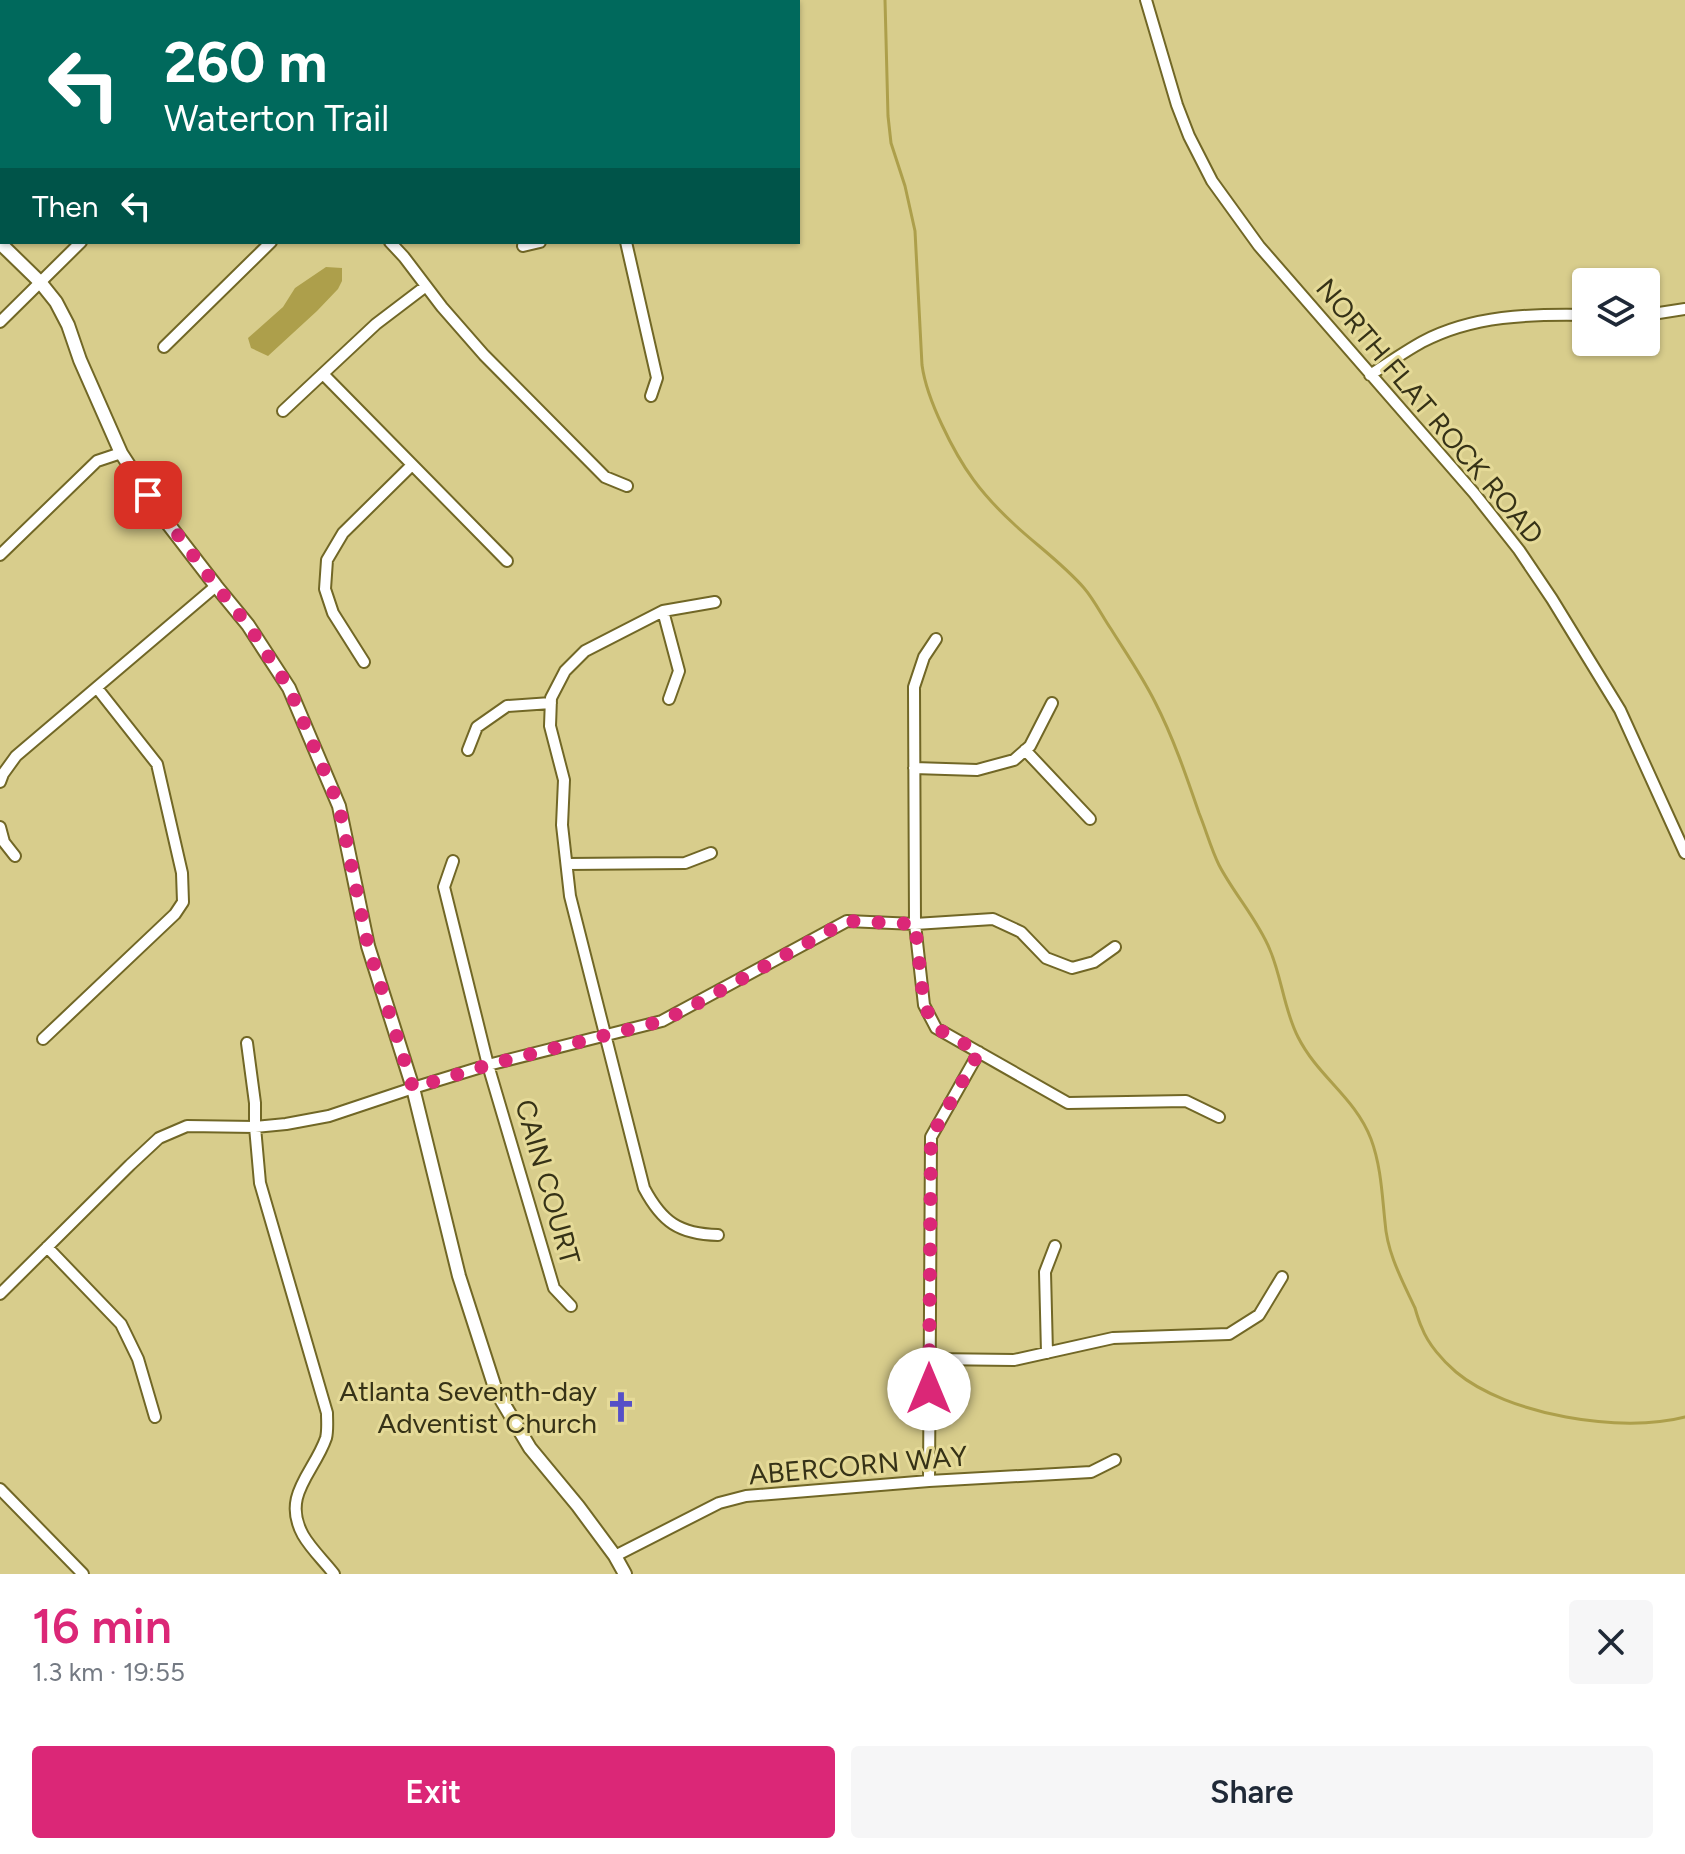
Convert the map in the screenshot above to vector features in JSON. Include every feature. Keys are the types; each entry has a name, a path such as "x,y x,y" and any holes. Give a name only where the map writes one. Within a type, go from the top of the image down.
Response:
{"street":[{"name":"NORTH FLAT ROCK ROAD","path":"1146,0 1177,105 1212,181 1259,246 1474,493 1519,550 1620,710 1685,853"},
{"path":"1,244 56,302 121,453 162,516 248,625 289,688 339,806 368,946 413,1088 459,1276 496,1391 530,1448 578,1506 625,1574"},
{"path":"0,322 79,244"},
{"path":"164,347 269,244"},
{"path":"392,244 484,355 605,477 627,486"},
{"path":"523,246 532,244"},
{"path":"626,244 657,378 651,396"},
{"path":"283,411 376,324 426,286"},
{"path":"1660,313 1685,309"},
{"path":"1370,375 1423,341 1490,319 1572,315"},
{"path":"323,374 507,561"},
{"path":"0,555 97,461 121,453"},
{"path":"364,662 333,613 325,589 327,560 343,533 412,465"},
{"path":"0,782 16,756 216,586"},
{"path":"715,602 663,611 585,651 565,671 551,698 550,726 564,780 562,825 570,896 644,1188 655,1209 668,1221 697,1234 718,1235"},
{"path":"663,611 679,671 669,699"},
{"path":"936,639 924,657 914,687 915,924 924,1005 936,1028 1068,1103 1186,1101 1219,1117"},
{"path":"43,1039 175,914 183,902 182,873 157,764 97,688"},
{"path":"468,750 477,727 507,706 551,703"},
{"path":"914,768 977,770 1014,760 1030,746 1052,703"},
{"path":"1025,750 1090,819"},
{"path":"0,827 4,842 15,856"},
{"path":"567,864 685,863 711,853"},
{"name":"CAIN COURT","path":"453,861 444,887 488,1065 554,1288 571,1306"},
{"path":"0,1294 159,1138 187,1126 255,1127 329,1116 488,1065 662,1021 847,921 915,924 993,919 1021,932 1046,958 1072,968 1094,962 1115,947"},
{"path":"247,1043 255,1103 260,1183 327,1413 327,1435 300,1485 294,1510 303,1535 334,1574"},
{"path":"929,1481 931,1137 979,1052"},
{"path":"1047,1353 1045,1272 1055,1246"},
{"path":"47,1247 121,1324 138,1359 155,1417"},
{"path":"930,1359 1014,1360 1113,1338 1229,1334 1259,1315 1282,1277"},
{"name":"ABERCORN WAY","path":"615,1556 719,1503 746,1496 1091,1472 1115,1460"},
{"path":"0,1489 83,1574"}],"shaded area":[{"path":"326,267 342,268 342,281 338,289 268,356 251,348 248,338 283,307 295,288"}],"waterway":[{"path":"885,0 891,143 915,231 922,365 933,403 949,440 973,480 1004,514 1084,588 1150,692 1173,742 1216,859 1270,950 1298,1037 1316,1064 1356,1111 1371,1139 1379,1170 1389,1245 1428,1340 1451,1368 1478,1387 1534,1410 1598,1422 1659,1422 1685,1417"}],"place":[{"name":"Atlanta Seventh-day Adventist Church","path":"621,1407"}],"route":[{"path":"148,495 248,625 289,688 339,806 368,946 413,1088 488,1065 662,1021 847,921 915,924 924,1005 936,1028 979,1052 931,1137 929,1389"}]}
